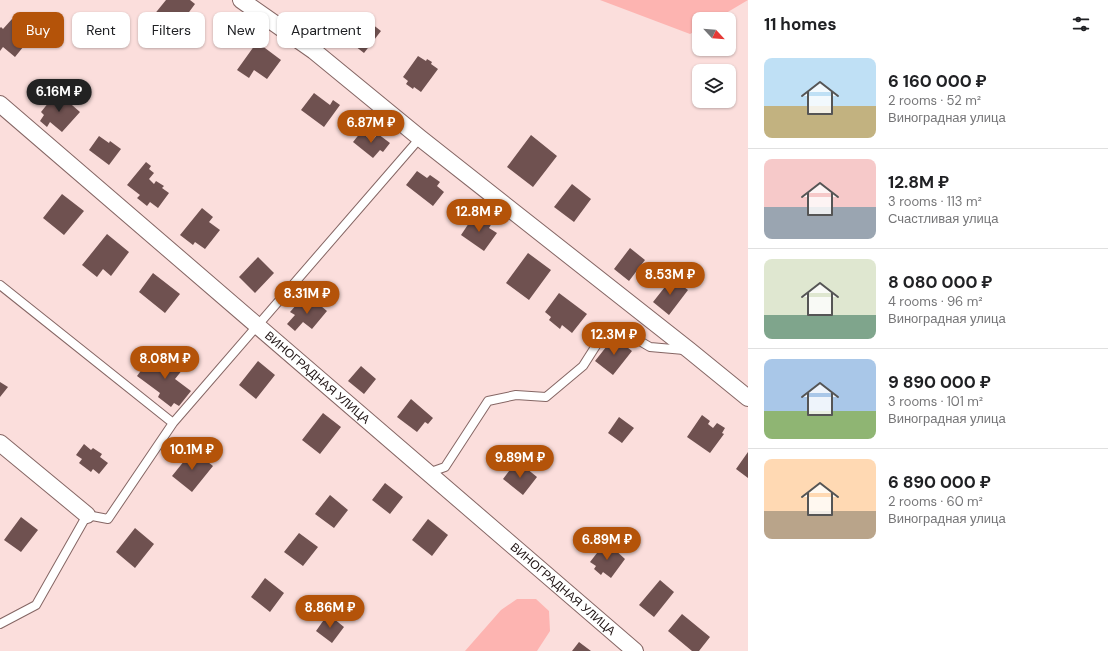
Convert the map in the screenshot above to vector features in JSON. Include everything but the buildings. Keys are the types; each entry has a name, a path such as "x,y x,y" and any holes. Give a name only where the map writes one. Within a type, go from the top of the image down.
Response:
{"street":[{"path":"241,0 314,51 420,138 748,398"},
{"name":"ВИНОГРАДНАЯ УЛИЦА","path":"0,104 634,651"},
{"path":"0,443 87,515"}],"lane":[{"path":"0,624 36,605 87,515 108,519 173,423 420,138"},
{"path":"0,285 173,423"},
{"path":"427,473 445,467 488,401 516,395 546,397 582,366 604,333 626,333 650,347 689,350"}],"shaded area":[{"path":"600,0 748,0 728,12 692,12 692,33 690,34"},
{"path":"517,599 536,599 549,611 550,631 537,651 465,651 501,610"}]}
